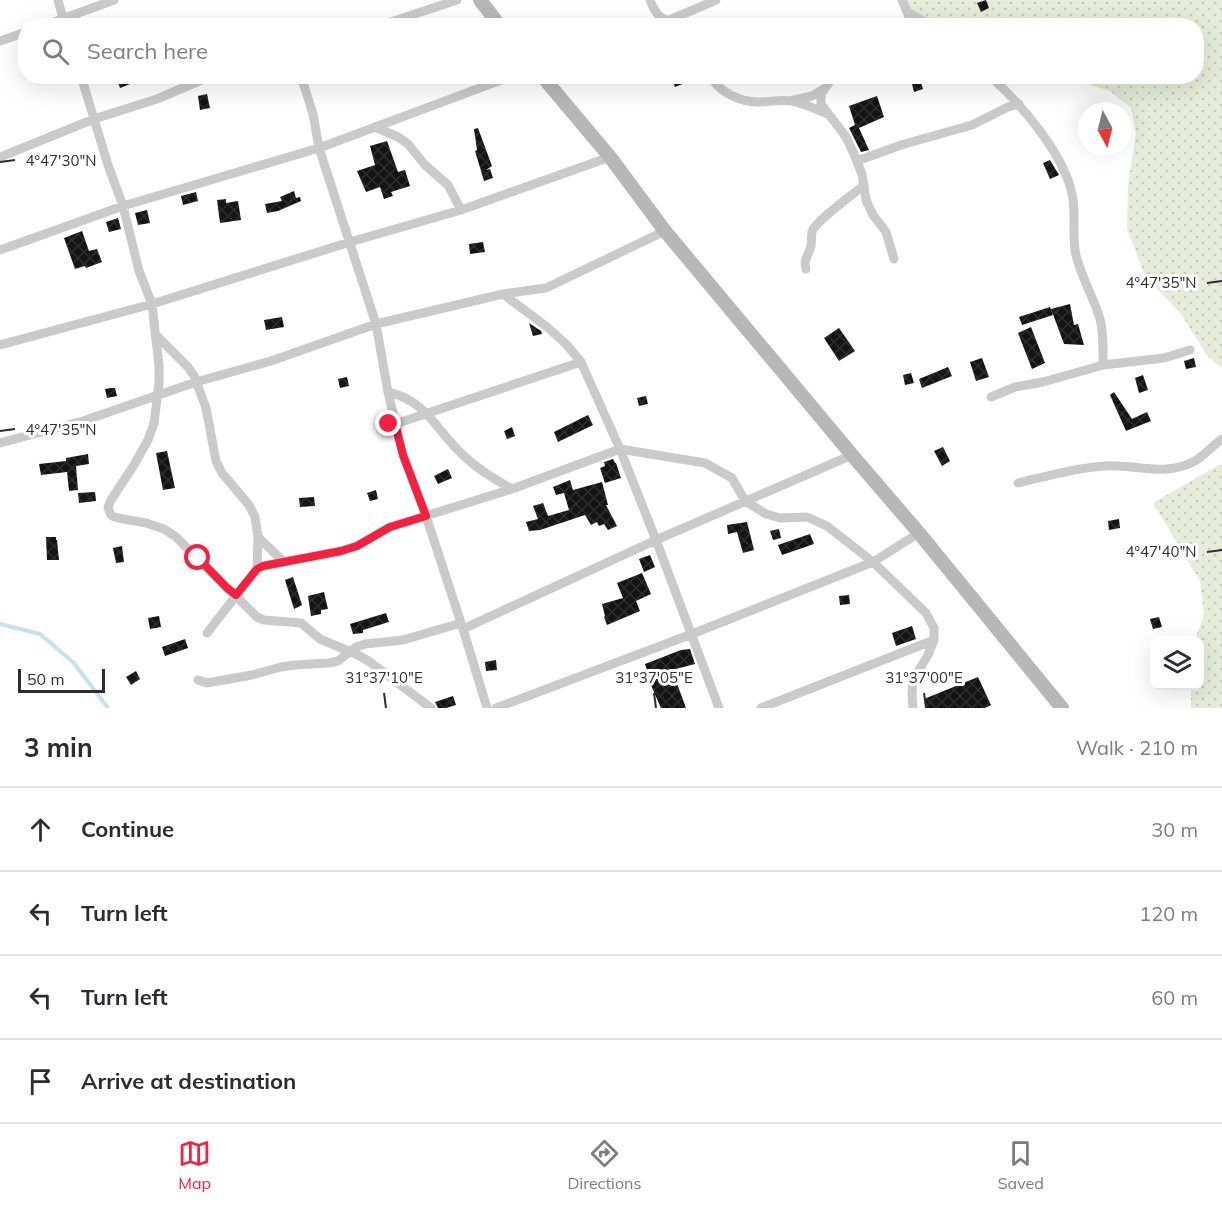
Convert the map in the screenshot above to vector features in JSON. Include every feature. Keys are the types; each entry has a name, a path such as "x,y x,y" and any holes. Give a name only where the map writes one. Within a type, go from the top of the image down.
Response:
{"main road":[{"path":"480,0 494,18"},
{"path":"549,84 610,157 665,231 919,533 1062,708"}],"street":[{"path":"58,0 63,18"},
{"path":"73,18 114,0"},
{"path":"403,18 458,0"},
{"path":"650,0 654,11 660,18"},
{"path":"674,18 716,0"},
{"path":"902,0 910,18"},
{"path":"907,12 918,18"},
{"path":"0,41 18,35"},
{"path":"83,84 123,206 139,271 152,304 159,383 154,423 148,440 111,500 108,507 110,513 118,518 146,523 176,537 258,617 277,622 301,623 320,639 358,655 431,708"},
{"path":"0,157 94,119 157,99 192,84"},
{"path":"304,84 313,114 319,148 376,324 392,424 426,516 487,708"},
{"path":"0,250 123,206 319,148 491,84"},
{"path":"715,84 724,91 751,102 791,101 812,96 825,88"},
{"path":"829,84 821,94 821,104 846,137 857,161 866,201 886,232 894,259"},
{"path":"998,84 1019,104 1066,172 1073,198 1077,259 1100,320 1103,365"},
{"path":"791,101 828,114"},
{"path":"857,161 901,145 972,126 1008,107 1019,104"},
{"path":"375,127 408,144 424,165 448,184 461,210"},
{"path":"0,345 152,304 461,210 610,157"},
{"path":"806,269 804,263 811,246 811,233 814,227 864,185"},
{"path":"0,443 83,421 196,382 271,361 376,324 503,294 546,288 665,231"},
{"path":"503,294 547,327 582,362 620,449 719,708"},
{"path":"156,335 194,376 206,408 216,461 222,473 249,505 255,517 258,537 257,569"},
{"path":"991,397 1016,387 1103,365 1156,360 1190,350"},
{"path":"392,424 582,362"},
{"path":"388,392 409,399 428,413 447,439 477,468 512,489"},
{"path":"1018,483 1054,474 1107,466 1150,470 1176,468 1194,462 1222,439"},
{"path":"207,633 257,569 263,566 357,546 390,527 512,489 620,449 705,463 732,478 745,501 766,514 780,518 807,517 826,526 873,562 926,613 934,628 934,640 928,655 913,680 913,708"},
{"path":"198,680 207,683 252,675 280,667 329,663 364,644 403,640 462,626 852,455"},
{"path":"496,708 873,562 919,533"},
{"path":"258,537 283,561"},
{"path":"761,708 934,640"}],"green space":[{"path":"906,0 1222,0 1222,368 1207,355 1181,314 1145,276 1127,229 1128,185 1136,133 1132,102 1124,102 1110,91 1088,84 1204,84 1204,18 914,18"},
{"path":"1222,465 1222,708 1191,708 1191,690 1204,690 1204,636 1196,636 1204,615 1200,581 1153,503"}],"building":[{"path":"986,0 989,8 981,12 977,3"},
{"path":"119,84 130,84 120,88"},
{"path":"912,84 921,84 923,89 914,92"},
{"path":"207,94 210,108 200,110 198,96"},
{"path":"877,96 884,117 859,128 869,150 861,152 849,128 855,125 849,106"},
{"path":"478,128 492,166 486,170 490,169 493,178 484,181 475,151 477,150 474,129"},
{"path":"387,141 398,172 405,170 410,186 391,192 393,196 384,199 380,187 366,192 357,171 375,165 370,146"},
{"path":"1050,160 1059,175 1050,179 1043,163"},
{"path":"294,191 296,198 300,197 301,201 267,213 265,204 282,201 280,197"},
{"path":"196,192 198,201 183,205 181,196"},
{"path":"226,199 226,203 238,201 241,220 220,223 217,200"},
{"path":"147,210 150,223 138,225 135,213"},
{"path":"118,218 121,229 109,232 106,222"},
{"path":"82,231 89,251 97,249 102,262 75,269 64,238"},
{"path":"483,242 485,252 470,254 469,244"},
{"path":"1070,304 1074,325 1078,324 1084,345 1064,344 1051,309"},
{"path":"1050,307 1053,315 1022,325 1019,317"},
{"path":"282,317 284,327 266,330 264,320"},
{"path":"529,323 541,331 542,334 533,336"},
{"path":"1031,327 1045,363 1032,369 1018,333"},
{"path":"839,328 855,351 839,361 824,338"},
{"path":"982,358 989,377 976,381 970,362"},
{"path":"1194,358 1196,367 1186,369 1184,361"},
{"path":"948,367 952,376 922,388 919,379"},
{"path":"911,373 914,383 905,385 903,375"},
{"path":"1143,375 1148,390 1139,393 1135,378"},
{"path":"347,377 349,386 340,388 338,379"},
{"path":"115,388 117,396 107,398 105,389"},
{"path":"1114,392 1132,419 1147,412 1151,421 1126,431 1110,395"},
{"path":"646,396 648,404 639,406 637,398"},
{"path":"588,415 593,425 558,442 554,432"},
{"path":"512,427 515,436 507,439 504,431"},
{"path":"943,447 950,461 942,466 934,451"},
{"path":"167,451 175,488 163,490 156,453"},
{"path":"88,454 89,464 76,466 78,490 69,491 67,472 41,475 39,464 66,461 66,458"},
{"path":"613,459 621,478 605,483 600,468 605,466 604,462"},
{"path":"448,469 452,478 438,484 434,476"},
{"path":"570,480 573,490 602,482 608,505 606,505 617,526 608,530 604,524 599,526 597,522 591,525 585,515 540,530 529,531 526,522 538,519 533,506 543,503 548,516 569,510 564,493 556,495 553,487"},
{"path":"376,490 378,499 370,501 367,493"},
{"path":"95,492 96,501 79,503 78,493"},
{"path":"314,497 315,506 300,507 299,498"},
{"path":"1119,519 1120,528 1109,530 1108,521"},
{"path":"747,522 754,550 743,553 737,532 728,534 727,525"},
{"path":"779,529 781,538 773,540 770,531"},
{"path":"810,534 814,544 782,555 778,545"},
{"path":"46,537 56,537 59,560 47,560"},
{"path":"122,546 124,562 116,563 113,548"},
{"path":"650,555 655,567 644,572 639,559"},
{"path":"642,573 651,594 636,601 640,611 607,625 602,604 623,598 617,583"},
{"path":"293,577 302,605 294,609 285,580"},
{"path":"324,592 328,609 321,610 321,614 311,616 308,596"},
{"path":"849,595 850,604 840,605 839,596"},
{"path":"386,613 389,622 363,630 363,633 353,634 350,624"},
{"path":"159,616 161,627 150,629 148,618"},
{"path":"1159,617 1162,627 1153,629 1150,619"},
{"path":"912,626 916,639 896,646 892,633"},
{"path":"185,639 188,648 165,656 162,647"},
{"path":"690,649 695,664 672,670 686,708 661,708 646,674 648,673 645,664 681,650"},
{"path":"496,660 497,670 486,671 485,662"},
{"path":"136,671 140,679 131,685 126,677"},
{"path":"978,677 991,705 985,708 927,708 924,699"},
{"path":"453,696 456,705 438,708 435,702"}],"waterway":[{"path":"0,624 40,634 73,662 108,708"}],"route":[{"path":"198,558 236,595 257,569 263,566 341,551 357,546 390,527 426,516 403,455 395,424 389,424"}]}
